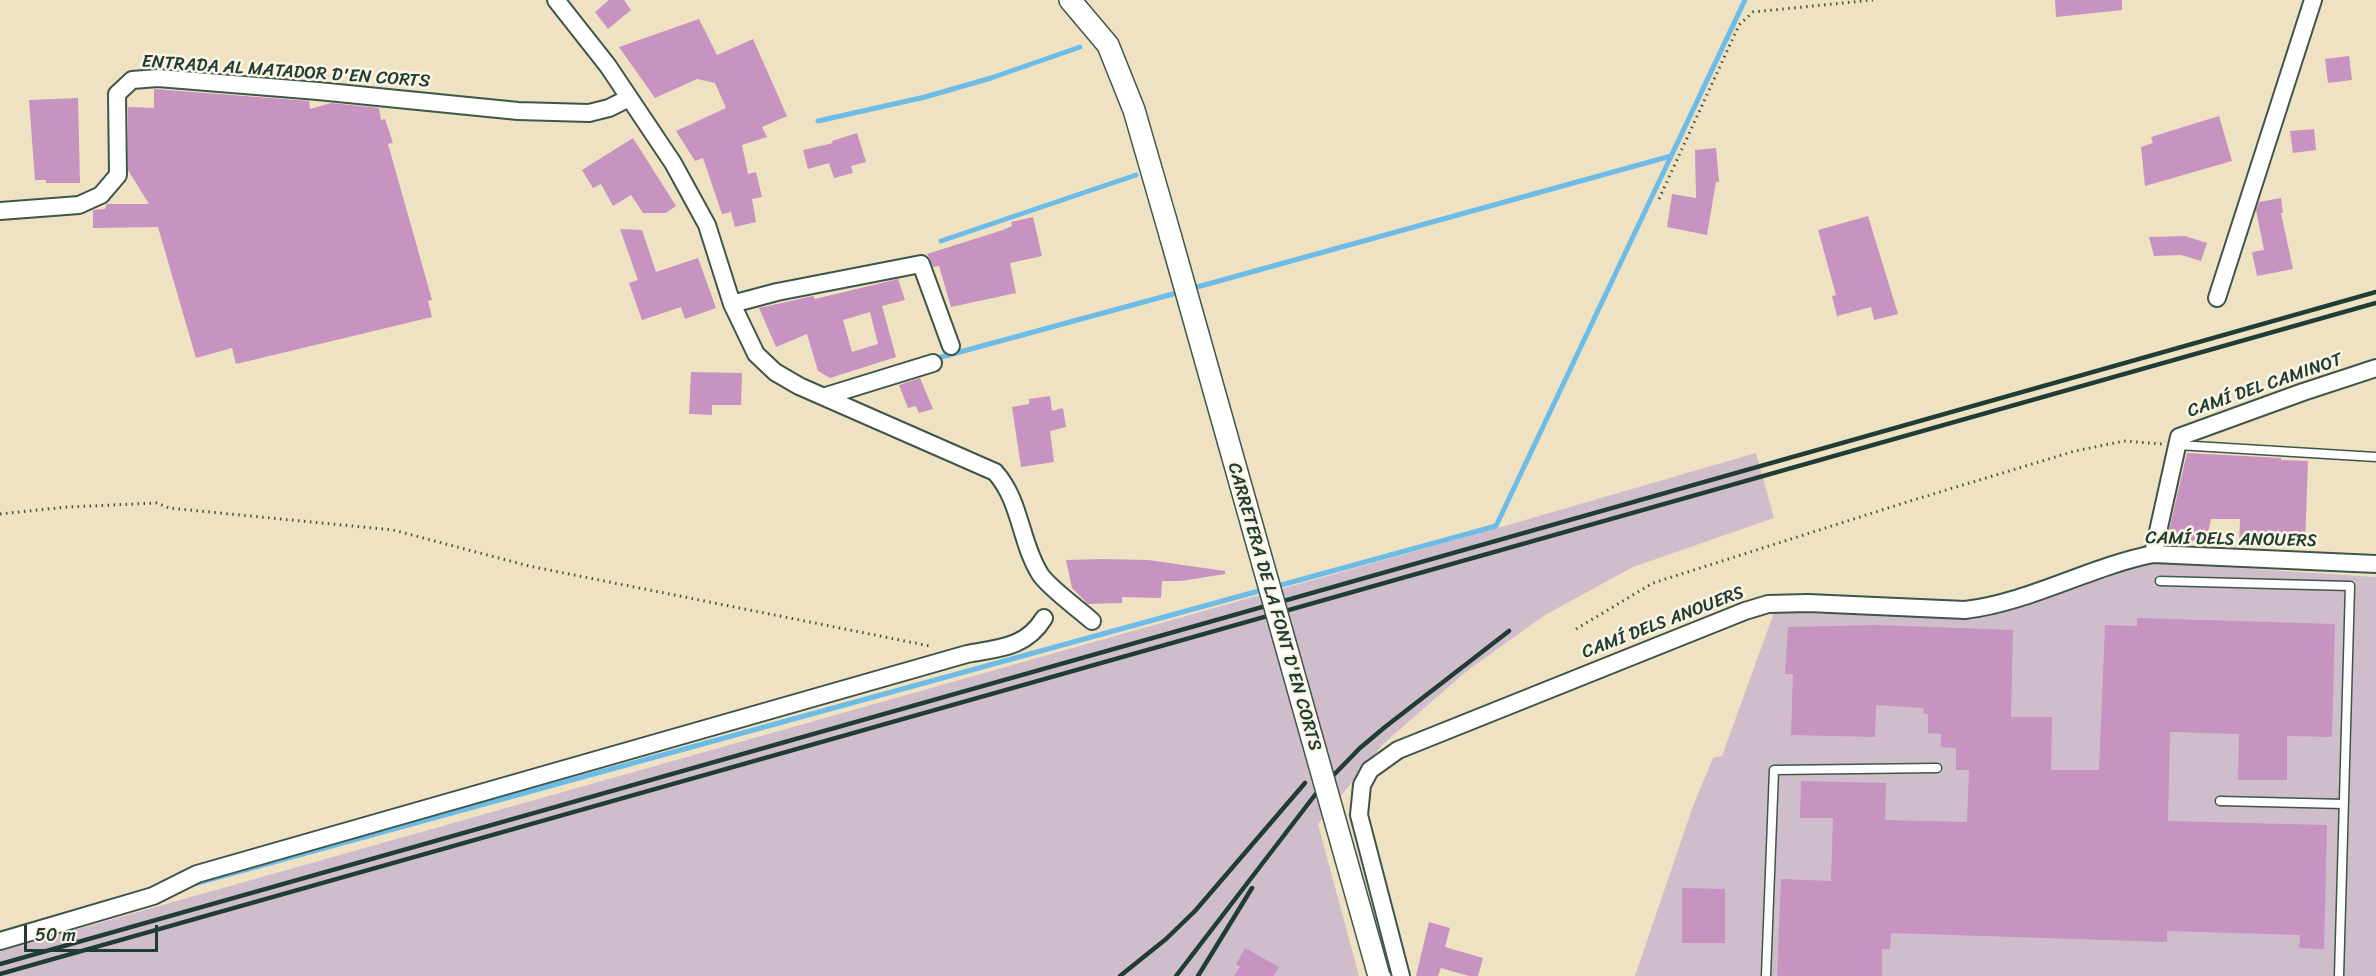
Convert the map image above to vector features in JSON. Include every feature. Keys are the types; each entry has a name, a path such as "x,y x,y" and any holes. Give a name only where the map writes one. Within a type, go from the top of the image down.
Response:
{"street":[{"path":"556,0 608,66 673,164 707,225 732,304 749,342 765,364 799,386 996,472 1012,497 1033,560 1042,576 1092,621"},
{"name":"CARRETERA DE LA FONT D'EN CORTS","path":"1070,0 1108,45 1134,110 1379,976"},
{"path":"2217,298 2313,0"},
{"name":"ENTRADA AL MATADOR D'EN CORTS","path":"0,211 79,205 102,195 118,175 117,94 132,80 158,78 518,111 589,113 609,108 629,98"},
{"path":"732,304 777,292 921,264 951,346"},
{"path":"826,396 933,363"},
{"name":"CAMÍ DEL CAMINOT","path":"2153,554 2179,437 2302,392 2376,368"},
{"name":"CAMÍ DELS ANOUERS","path":"1401,976 1359,815 1362,785 1370,770 1398,750 1745,611 1768,604 1808,603 1965,610 2014,598 2124,560 2153,554 2376,564"},
{"path":"0,941 153,896 197,874 967,654 1015,644 1036,632 1044,618"}],"lane":[{"path":"2178,445 2376,458"},
{"path":"2160,581 2350,586 2339,976"},
{"path":"1766,976 1774,770 1937,768"},
{"path":"2220,801 2344,804"}],"path":[{"path":"1659,199 1739,25 1753,12 1873,0"},
{"path":"1576,629 1653,583 1910,501 2075,451 2124,441 2178,445"},
{"path":"0,514 67,507 157,503 169,508 393,530 530,566 932,647"}],"shaded area":[{"path":"1756,453 1774,518 1633,567 1545,615 1468,670 1383,744 1318,824 1359,976 0,976 0,951"},
{"path":"2143,562 2376,577 2376,976 1635,976 1693,806 1713,758 1722,756 1775,610 1972,620"}],"building":[{"path":"609,0 624,0 631,10 608,29 595,12"},
{"path":"2055,0 2122,0 2122,10 2056,17"},
{"path":"699,19 717,55 753,39 787,116 762,127 767,137 742,145 748,174 756,172 762,197 752,199 756,222 735,227 731,212 722,214 703,158 695,161 676,131 726,108 715,83 697,79 655,98 619,47"},
{"path":"2349,56 2352,80 2328,83 2325,59"},
{"path":"154,89 309,101 310,109 331,103 379,108 381,120 385,119 393,143 388,144 432,300 428,301 432,317 236,364 232,348 196,358 158,227 93,228 93,210 105,209 107,204 149,204 128,170 128,107 154,108"},
{"path":"78,98 80,183 46,183 46,180 35,180 29,100"},
{"path":"2219,116 2232,161 2145,186 2141,147 2153,143 2151,137"},
{"path":"2314,129 2316,150 2293,153 2290,131"},
{"path":"857,133 866,162 851,166 853,173 834,178 829,163 808,169 803,150 833,143 832,141"},
{"path":"633,138 676,206 666,213 643,213 631,195 613,206 601,184 593,188 582,170"},
{"path":"1716,148 1719,182 1716,182 1707,235 1667,227 1672,194 1696,198 1695,150"},
{"path":"2281,198 2283,213 2281,213 2293,269 2257,276 2252,252 2264,250 2256,210 2259,202"},
{"path":"1868,216 1898,314 1874,320 1871,307 1837,316 1832,296 1836,295 1818,230"},
{"path":"1033,217 1042,256 1010,263 1016,293 951,307 939,266 933,267 927,254 1003,230 1012,226 1011,222"},
{"path":"620,229 642,230 656,272 698,258 716,308 685,319 681,307 642,320 629,283 638,280"},
{"path":"2185,236 2207,243 2201,261 2181,255 2154,256 2149,237"},
{"path":"898,279 905,300 882,306 896,357 830,378 818,371 807,334 776,347 759,308 813,296 815,299","holes":["870,312 878,344 852,352 843,320"]},
{"path":"691,372 742,373 741,405 712,405 712,415 689,414"},
{"path":"920,378 933,409 919,413 916,406 908,408 899,385"},
{"path":"1050,396 1052,411 1063,408 1066,427 1050,431 1054,462 1021,467 1012,407 1029,404 1029,399"},
{"path":"2187,453 2308,461 2305,546 2239,544 2240,519 2211,519 2206,542 2167,539"},
{"path":"1066,560 1148,560 1225,571 1225,574 1181,581 1162,581 1161,598 1122,597 1122,603 1088,604 1072,588"},
{"path":"2137,618 2335,624 2332,737 2287,736 2287,780 2238,780 2239,734 2170,732 2168,821 2327,825 2324,949 2299,948 2300,935 2167,931 2167,942 1891,933 1890,949 1882,949 1882,976 1777,976 1781,879 1831,881 1833,818 1800,818 1801,781 1886,783 1885,820 1967,822 1969,770 1956,770 1956,748 1941,747 1941,734 1928,733 1928,714 1923,713 1924,708 1876,705 1875,737 1791,735 1793,674 1785,674 1788,627 1877,625 2013,630 2011,717 2052,717 2051,770 2099,770 2105,625 2137,626"},
{"path":"1682,888 1725,889 1725,943 1682,943"},
{"path":"1429,922 1450,928 1445,947 1483,958 1478,976 1469,976 1441,968 1438,976 1416,976"},
{"path":"1245,948 1279,967 1274,976 1234,976 1240,967 1236,964"}],"waterway":[{"path":"1274,587 1496,526 1745,0"},
{"path":"818,121 925,97 991,78 1080,47"},
{"path":"1197,287 1671,156"},
{"path":"941,241 1136,175"},
{"path":"934,359 1173,294"},
{"path":"190,885 1266,589"}],"railway":[{"path":"0,964 2376,292"},
{"path":"0,974 2376,303"},
{"path":"1176,976 1318,791 1360,748 1385,727 1509,631"},
{"path":"1120,976 1166,939 1195,911 1305,783"},
{"path":"1198,976 1252,888"}]}
